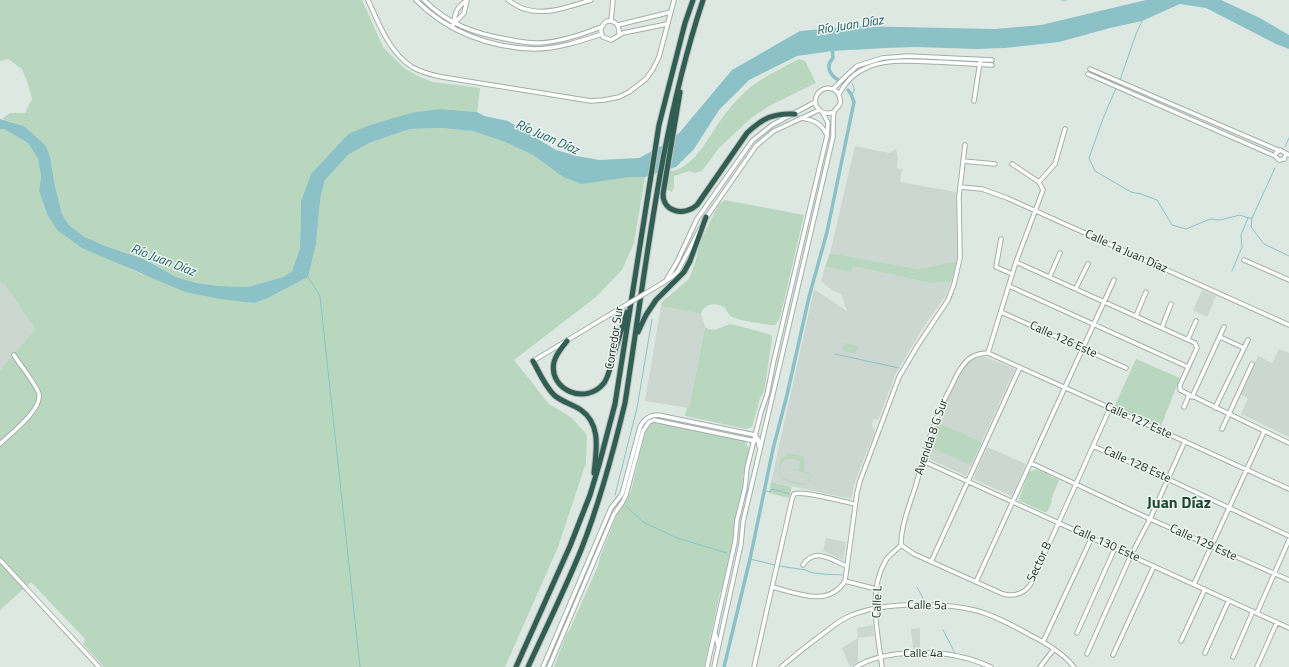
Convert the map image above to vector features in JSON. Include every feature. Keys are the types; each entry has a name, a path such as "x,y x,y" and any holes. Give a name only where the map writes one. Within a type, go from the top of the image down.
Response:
{"highway":[{"name":"Corredor Sur","path":"516,667 570,546 592,486 615,404 648,184 659,125 675,61 693,0"},
{"name":"Corredor Sur","path":"528,667 581,551 600,498 617,438 625,403 659,185 684,63 704,0"},
{"path":"672,127 663,197 666,206 678,212 690,210 698,203 747,133 756,124 770,116 794,114"},
{"path":"635,340 646,315 656,300 684,272 690,261 706,217"},
{"path":"567,341 554,361 554,370 558,381 568,391 576,394 586,394 596,390 603,384 607,377 633,292"},
{"path":"533,361 546,385 554,394 562,401 580,410 591,421 597,441 592,486"}],"street":[{"path":"368,0 388,43 413,67 426,73 442,77 591,101 620,97 646,79 653,69 658,57 674,0"},
{"path":"416,0 427,11 451,27 481,41 511,47 536,49 566,44 602,34"},
{"path":"424,0 454,23 482,35 518,41 537,43 563,39 587,33 611,21"},
{"path":"508,0 525,10 542,11 555,10 591,0"},
{"path":"611,21 613,0"},
{"path":"451,27 464,13 466,1"},
{"path":"454,23 454,14 456,9 459,5 466,1"},
{"path":"618,25 671,12"},
{"path":"655,16 656,26"},
{"path":"601,27 602,34 608,40 614,39 620,30 618,25 611,21"},
{"path":"618,35 668,24"},
{"path":"833,89 857,66 882,58 908,56 980,59 992,62 980,64 906,61 888,62 860,70 850,79 839,94"},
{"path":"974,101 980,59"},
{"path":"1090,69 1278,150 1283,150 1288,155 1284,159"},
{"path":"1088,74 1275,156 1279,160 1284,159 1289,161"},
{"path":"707,667 755,436 767,395 827,136 828,123 815,102 816,96 818,92 823,89 833,89 839,94 840,106 834,112 823,113"},
{"path":"663,283 677,262 697,219 752,141 772,125 815,102"},
{"path":"533,361 663,283 678,271 706,217 756,146 774,131 819,110"},
{"path":"714,667 741,544 743,522 833,137 834,112"},
{"path":"800,118 812,120 818,123 823,128 827,136"},
{"path":"1039,182 1055,164 1065,129"},
{"path":"772,587 822,597 832,594 838,590 845,581 855,504 860,481 899,377 948,300 954,284 960,258 960,187 965,145"},
{"path":"1275,156 1278,150"},
{"path":"963,161 996,164"},
{"path":"988,353 1016,262 1043,190 1039,182 1012,164"},
{"name":"Calle 1a Juan Díaz","path":"960,187 990,191 1289,325"},
{"path":"807,224 812,218 816,209"},
{"path":"807,224 809,233 808,243"},
{"path":"1001,239 996,267 1012,274"},
{"path":"1050,276 1060,253"},
{"path":"1244,260 1289,280"},
{"path":"1016,262 1050,276 1195,343 1197,345 1180,390 1289,443"},
{"path":"1076,288 1088,264"},
{"path":"976,582 1014,502 1114,280"},
{"path":"1008,286 1188,367"},
{"path":"1136,316 1146,292"},
{"path":"1162,327 1171,304"},
{"name":"Calle 126 Este","path":"1001,312 1126,368"},
{"path":"1188,339 1196,321"},
{"path":"1184,407 1191,396 1224,327"},
{"path":"1220,337 1244,348"},
{"path":"1215,408 1248,340"},
{"name":"Avenida 8 G Sur","path":"901,545 903,530 933,426 940,408 961,368 970,358 978,353 988,353"},
{"name":"Calle 127 Este","path":"988,353 1289,489"},
{"path":"0,444 31,414 37,404 39,396 36,388 14,355"},
{"path":"1222,429 1252,364"},
{"path":"931,562 1020,367"},
{"name":"Sector B","path":"901,545 914,554 1007,595 1017,594 1027,589 1032,582 1110,408"},
{"path":"544,667 611,508 622,494 640,427 643,421 653,415 658,415 755,436 758,439 759,451"},
{"path":"549,667 614,514 626,495 646,425 654,420 754,442 765,429"},
{"path":"1194,584 1264,432"},
{"path":"1087,654 1131,555 1150,519 1185,442"},
{"name":"Calle 128 Este","path":"1093,446 1168,479 1289,536"},
{"name":"Calle 130 Este","path":"923,461 1289,628"},
{"name":"Calle 129 Este","path":"1031,463 1150,519 1289,580"},
{"path":"754,667 794,494 807,494 855,504"},
{"path":"1043,642 1092,538"},
{"path":"1232,657 1289,540"},
{"name":"Calle L","path":"882,667 875,609 876,589 884,564 890,555 901,545"},
{"path":"1077,632 1115,548"},
{"path":"803,565 810,557 820,556 829,558 846,566"},
{"path":"0,560 99,667"},
{"path":"1113,655 1154,566"},
{"path":"845,581 876,589"},
{"path":"1181,641 1205,589"},
{"path":"1205,653 1229,600"},
{"name":"Calle 5a","path":"781,667 844,618 859,612 904,605 930,605 966,608 988,614 1043,642 1054,649 1074,667"},
{"path":"715,633 725,619"},
{"path":"1257,667 1277,622"},
{"path":"715,633 718,641 718,650"},
{"path":"1040,667 1054,649"},
{"name":"Calle 4a","path":"856,667 881,656 920,651 941,652 970,658 991,667"}],"shaded area":[{"path":"855,146 889,153 896,149 898,158 897,168 902,169 900,182 956,192 957,261 918,269 830,253"},
{"path":"853,266 930,283 951,282 945,297 924,326 896,373 878,420 873,419 872,426 875,431 856,479 851,499 771,482 814,289 847,311 841,294 833,291 821,281 825,267 851,272"},
{"path":"0,282 5,283 35,329 0,370"},
{"path":"1202,290 1216,296 1207,317 1193,310"},
{"path":"661,306 701,314 705,326 689,408 645,401"},
{"path":"1279,349 1289,353 1289,437 1241,414 1248,398 1240,394 1258,356 1272,363"},
{"path":"983,356 1015,369 966,476 927,458 942,410 964,366 970,360"},
{"path":"987,447 1026,464 1012,496 973,479"},
{"path":"826,538 846,542 843,560 823,551"},
{"path":"873,625 874,636 858,638 857,628"},
{"path":"920,628 920,649 913,649 911,629"},
{"path":"858,638 858,662 850,667 842,648"}],"green space":[{"path":"0,0 362,0 383,47 404,68 433,82 480,88 477,112 440,109 348,134 311,174 301,201 300,248 292,271 283,277 248,287 219,286 197,283 176,277 144,259 105,246 85,237 69,225 62,214 50,157 24,126 2,119 10,113 25,113 32,99 22,69 8,59 0,61"},
{"path":"799,59 805,61 816,83 769,106 751,118 719,148 702,171 695,173 689,171 674,176 674,187 672,192 666,189 669,172 678,170 692,160 704,146 727,111 742,95 764,78"},
{"path":"442,128 473,131 505,142 533,155 563,177 610,179 645,177 634,243 622,270 596,297 514,360 549,404 571,417 587,435 586,463 558,547 505,667 104,667 83,644 85,639 31,582 0,610 0,370 35,329 5,284 0,282 0,129 4,129 28,143 38,159 41,177 39,191 47,214 122,265 141,274 253,303 266,299 308,277 316,245 321,195 325,180 348,155 369,143 410,129"},
{"path":"725,200 804,215 780,318 775,325 751,322 732,317 721,305 714,304 707,306 701,314 661,306 662,302 689,279 701,240 719,204"},
{"path":"830,253 918,269 957,261 951,282 930,283 853,266 851,272 825,267"},
{"path":"731,324 772,336 764,392 760,398 752,427 746,429 685,416 687,408 689,408 705,327 715,330"},
{"path":"844,343 858,346 856,354 842,351"},
{"path":"1136,359 1180,378 1161,426 1114,407"},
{"path":"660,422 745,441 749,449 743,477 743,487 735,521 734,540 723,587 720,593 704,667 554,667 566,635 598,566 600,557 618,512 631,491 646,430 652,423"},
{"path":"938,423 982,442 971,465 930,447"},
{"path":"789,453 802,456 805,464 804,471 811,473 810,481 808,481 810,474 791,469 799,469 800,461 792,459 788,459 783,462 780,469 782,477 807,484 806,485 790,482 782,478 780,475 779,469 781,458"},
{"path":"1037,469 1059,480 1047,512 1020,501 1019,499 1029,472"},
{"path":"771,482 792,487 789,498 769,493"}],"water":[{"path":"1146,0 1221,0 1260,18 1289,35 1289,49 1276,44 1206,8 1180,4 1142,21 1059,42 1005,48 977,49 915,47 886,48 832,51 797,56 749,80 719,110 694,149 676,167 645,177 629,177 582,184 563,177 533,155 505,142 473,131 442,128 410,129 369,143 348,155 325,180 321,195 316,245 308,277 266,299 254,303 220,299 185,292 82,248 57,230 47,214 39,191 41,177 38,159 28,143 4,129 0,129 0,119 24,126 46,146 50,157 62,214 69,225 85,237 105,246 144,259 176,277 197,283 219,286 248,287 283,277 292,271 300,248 301,201 311,174 348,134 370,125 411,113 440,109 477,112 484,116 508,121 556,150 577,156 599,160 639,158 669,142 680,132 732,70 800,31 853,26 995,29 1041,25"}],"waterway":[{"path":"1061,0 1067,0"},
{"path":"1120,80 1142,21"},
{"path":"832,47 833,58 829,64 829,67 833,76 838,80"},
{"path":"851,94 854,92 852,83"},
{"path":"1116,88 1089,158 1095,171 1131,192 1157,200 1172,225 1186,229 1210,219 1220,220 1240,215 1248,218"},
{"path":"724,667 750,559 773,449 809,297 827,232 854,102 848,90"},
{"path":"1285,147 1289,138"},
{"path":"1275,168 1252,218 1251,227 1264,244 1289,256"},
{"path":"1232,271 1242,247 1241,235 1248,218 1252,218"},
{"path":"307,275 320,296 360,667"},
{"path":"615,495 637,408 652,319"},
{"path":"835,354 899,368"},
{"path":"763,490 770,492 772,489 790,494"},
{"path":"626,506 643,522 677,538 727,553"},
{"path":"750,559 775,565"},
{"path":"779,566 806,570 818,574 842,575"},
{"path":"917,587 925,602"},
{"path":"943,630 955,653"}],"district":[{"name":"Juan Díaz","path":"1179,504"}],"water label":[{"name":"Río Juan Díaz","path":"850,26"},
{"name":"Río Juan Díaz","path":"547,138"},
{"name":"Río Juan Díaz","path":"163,261"}]}
